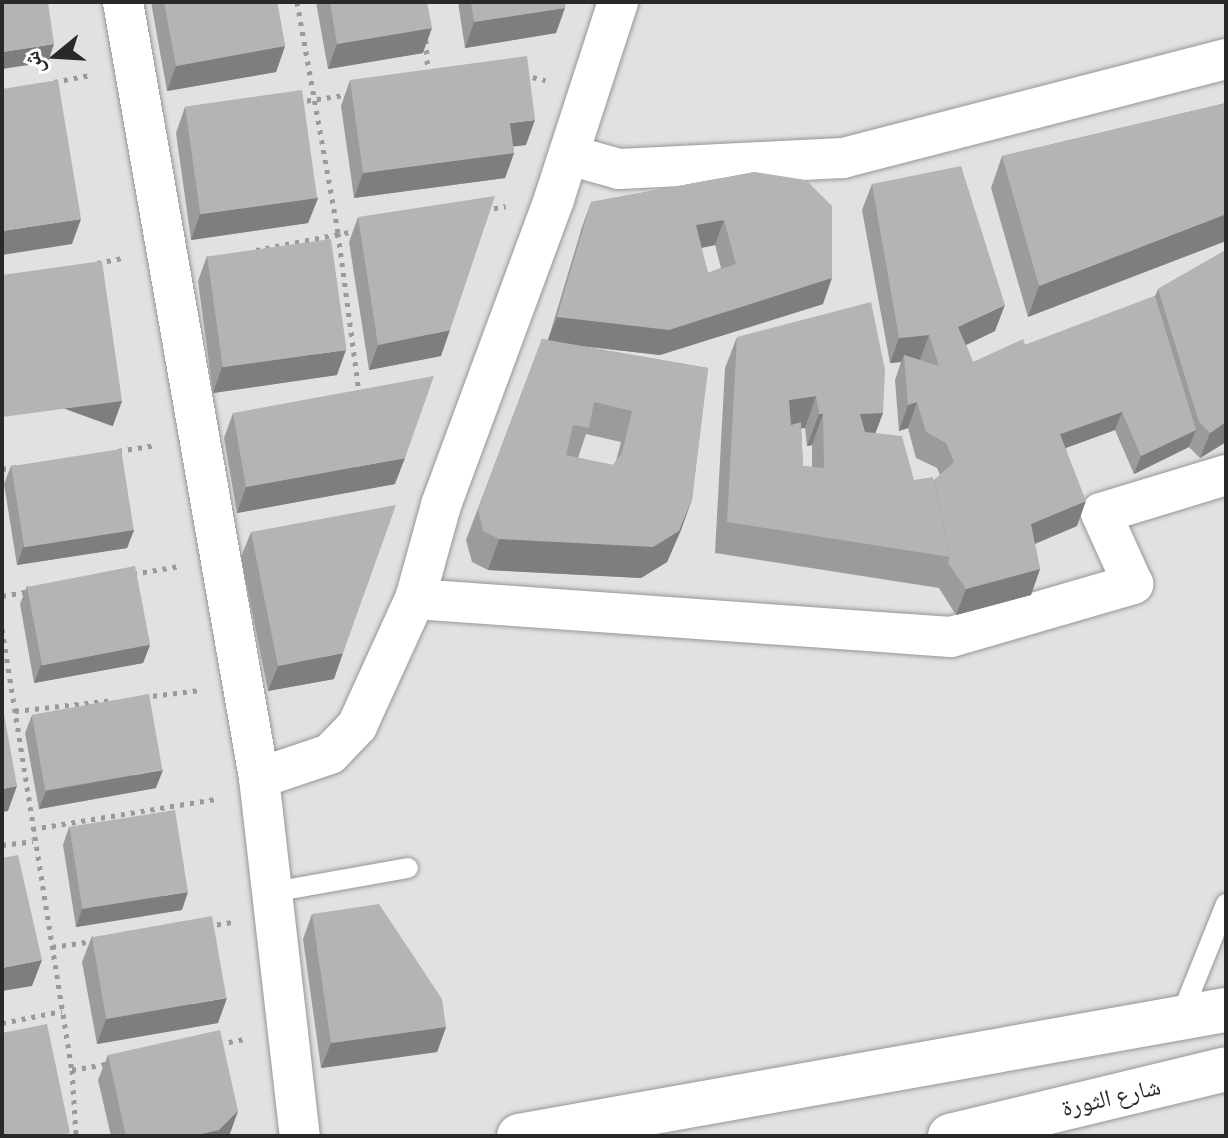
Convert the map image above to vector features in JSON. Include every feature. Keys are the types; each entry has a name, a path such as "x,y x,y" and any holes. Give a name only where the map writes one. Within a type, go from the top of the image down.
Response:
{"main road":[{"path":"519,1136 1226,1010"},
{"name":"شارع الثورة","path":"950,1136 1226,1069"}],"street":[{"path":"123,2 260,785 300,1136"},
{"path":"260,785 330,754 346,742 415,599 441,505 554,199 618,2"},
{"path":"569,155 619,169 843,158 1226,59"},
{"path":"415,599 951,637 1133,584 1101,513 1226,475"}],"lane":[{"path":"274,904 408,868"},
{"path":"1181,1016 1226,904"}],"path":[{"path":"297,2 338,233 360,394"},
{"path":"425,29 429,83"},
{"path":"46,84 135,67"},
{"path":"519,74 588,88"},
{"path":"283,104 356,93"},
{"path":"477,211 554,199"},
{"path":"245,252 369,228"},
{"path":"91,264 165,250"},
{"path":"345,396 374,392"},
{"path":"108,453 199,439"},
{"path":"2,469 32,464"},
{"path":"127,575 221,559"},
{"path":"2,596 33,590"},
{"path":"2,629 6,671 72,1070 76,1136"},
{"path":"137,698 243,686"},
{"path":"15,711 122,699"},
{"path":"32,829 260,785"},
{"path":"2,845 33,841"},
{"path":"201,926 274,904"},
{"path":"52,947 111,939"},
{"path":"2,1023 62,1011"},
{"path":"211,1045 288,1031"},
{"path":"72,1070 119,1062"}],"building":[{"path":"2,2 48,2 54,44 2,52"},
{"path":"164,2 277,2 285,46 176,66"},
{"path":"330,2 427,2 432,28 337,44"},
{"path":"471,2 566,2 565,8 474,22"},
{"path":"527,56 535,120 510,123 514,153 363,173 350,80"},
{"path":"58,80 81,219 2,231 2,89"},
{"path":"302,90 317,198 200,214 185,106"},
{"path":"1226,103 1226,214 1039,286 1002,156"},
{"path":"961,166 1005,305 958,327 973,362 1023,339 1086,501 1031,524 1040,569 966,589 948,563 950,557 934,480 954,462 946,443 926,432 917,402 908,405 904,355 939,366 929,335 899,338 872,184"},
{"path":"755,172 806,180 832,206 832,278 669,330 557,317 591,202","holes":["724,220 736,264 708,273 696,225"]},
{"path":"495,196 450,330 378,345 358,217"},
{"path":"331,239 347,350 223,367 207,256"},
{"path":"1226,250 1226,422 1210,433 1199,422 1158,289"},
{"path":"102,261 122,401 2,417 2,275"},
{"path":"1155,296 1196,430 1141,456 1122,412 1060,434 1025,345"},
{"path":"871,302 885,370 883,413 860,414 865,432 902,436 914,480 933,477 950,557 727,522 737,337","holes":["816,396 819,414 823,414 824,468 803,466 801,422 791,425 789,400"]},
{"path":"542,339 708,368 692,499 679,531 653,547 499,539 483,531 478,509","holes":["594,402 632,411 622,453 613,465 566,455 573,425 589,428"]},
{"path":"434,376 405,458 246,487 233,413"},
{"path":"121,449 134,530 24,547 11,466"},
{"path":"396,505 343,653 278,666 251,532"},
{"path":"135,566 150,645 42,666 27,587"},
{"path":"149,694 162,770 45,790 32,715"},
{"path":"2,703 17,786 2,789"},
{"path":"175,810 188,892 82,909 69,827"},
{"path":"18,855 42,960 2,968 2,858"},
{"path":"379,904 442,999 446,1027 331,1043 312,914"},
{"path":"212,916 226,998 106,1019 92,937"},
{"path":"47,1024 70,1133 2,1136 2,1033"},
{"path":"220,1030 238,1111 219,1130 193,1136 126,1136 108,1055"}]}
